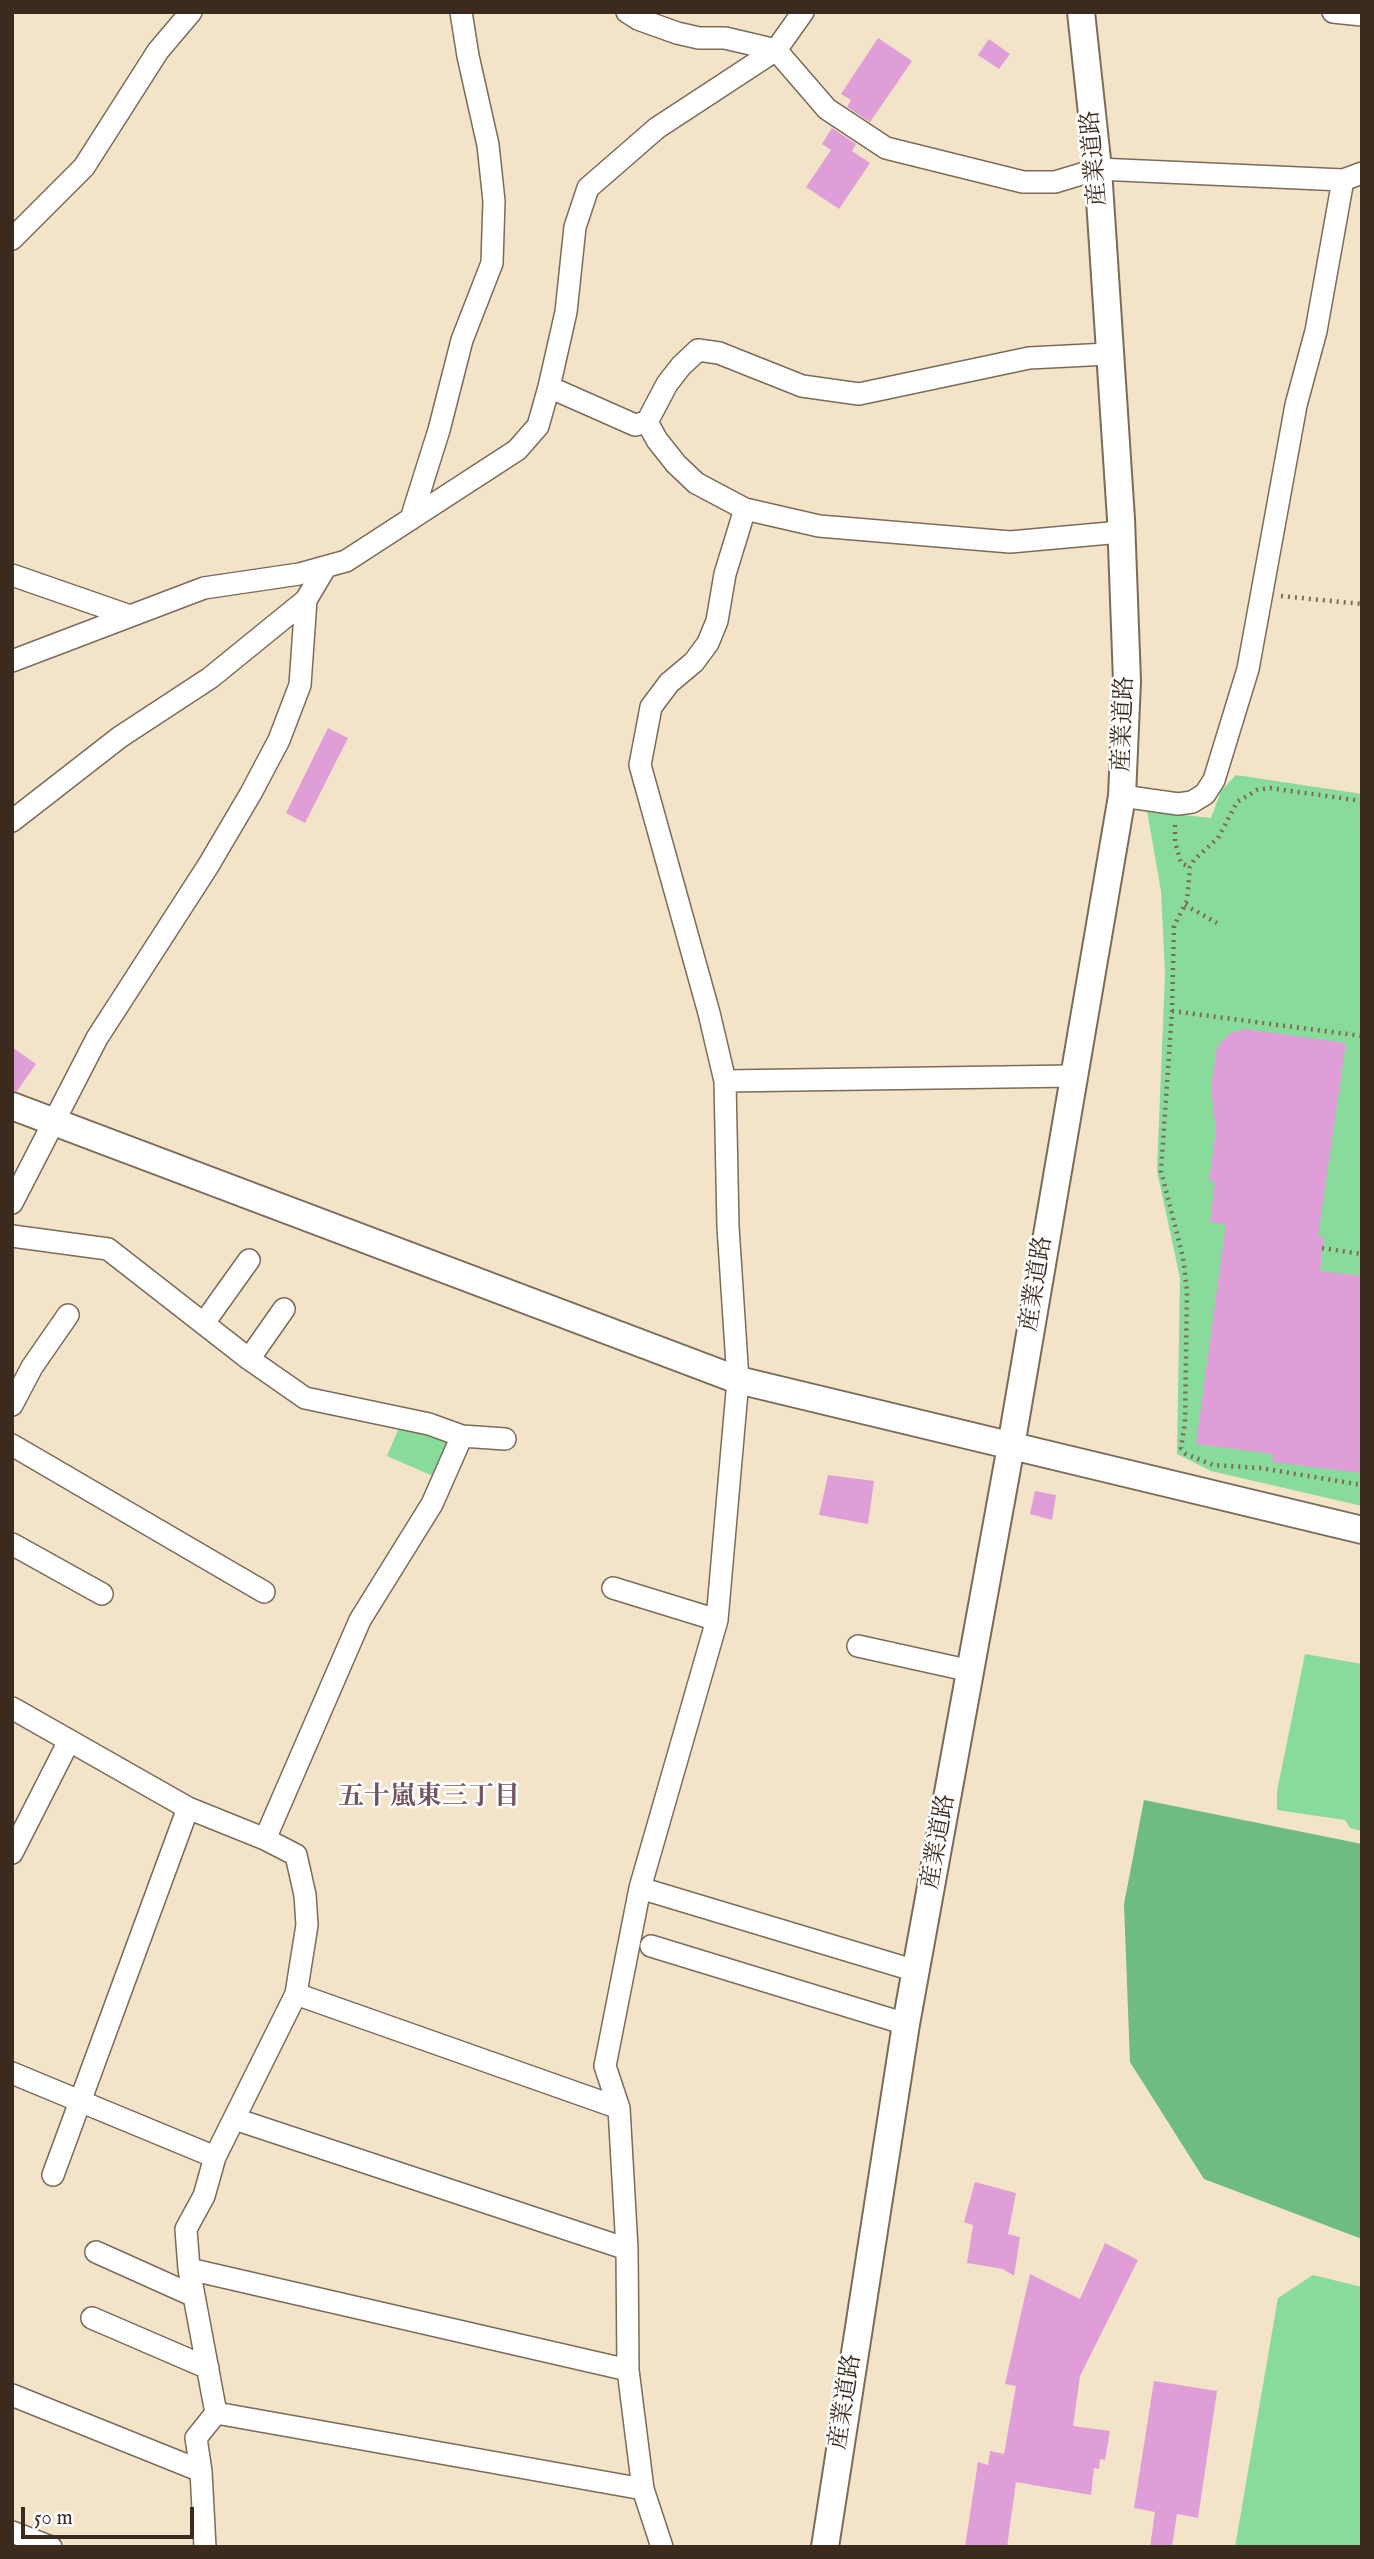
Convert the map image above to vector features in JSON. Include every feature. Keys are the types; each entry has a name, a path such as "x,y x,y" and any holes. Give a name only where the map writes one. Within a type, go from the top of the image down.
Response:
{"street":[{"path":"12,239 84,167 158,51 191,12"},
{"path":"411,519 439,430 462,340 492,263 494,201 488,145 461,12"},
{"path":"627,12 638,19 677,33 699,38 724,38 776,50 827,109 886,148 1023,182 1055,182 1098,169 1352,176 1296,405 1248,669 1214,780 1205,793 1192,802 1178,804 1122,796"},
{"path":"12,661 204,587 325,568 355,556 517,450 538,426 549,387 566,312 575,227 589,188 657,128 776,50 803,12"},
{"name":"産業道路","path":"825,2547 906,2024 1011,1446 1122,796 1127,681 1121,532 1098,169 1082,12"},
{"path":"1333,12 1362,15"},
{"path":"549,387 635,425 647,422 667,384 698,350 719,353 803,386 859,394 1029,358 1108,354"},
{"path":"647,422 676,464 696,483 745,509 819,526 997,541 1121,532"},
{"path":"662,2547 643,2489 628,2370 627,2249 619,2108 605,2066 640,1888 717,1620 738,1380 728,1227 725,1081 709,1013 640,765 651,707 669,683 694,662 708,643 718,621 725,574 745,509"},
{"path":"12,821 120,737 210,678 306,600 325,568"},
{"path":"12,575 130,616"},
{"path":"12,1203 97,1038 208,866 279,740 300,684 306,600"},
{"path":"725,1081 1073,1076"},
{"path":"12,1106 738,1380 1362,1531"},
{"path":"12,1236 108,1249 249,1359 305,1398 429,1424 463,1436 505,1439"},
{"path":"204,1323 249,1260"},
{"path":"249,1359 284,1309"},
{"path":"12,1405 32,1367 68,1315"},
{"path":"265,1839 360,1620 432,1504 463,1436"},
{"path":"12,1445 264,1592"},
{"path":"12,1544 102,1594"},
{"path":"613,1588 717,1620"},
{"path":"858,1646 971,1671"},
{"path":"12,1708 188,1808 265,1839 296,1855 305,1895 307,1925 296,1994 215,2157 204,2196 186,2230 189,2269 216,2413 196,2438 201,2471 205,2547"},
{"path":"12,1853 69,1741"},
{"path":"53,2175 188,1808"},
{"path":"640,1888 916,1971"},
{"path":"651,1946 906,2024"},
{"path":"296,1994 619,2108"},
{"path":"12,2073 215,2157"},
{"path":"235,2119 627,2249"},
{"path":"96,2252 194,2297"},
{"path":"189,2269 628,2370"},
{"path":"92,2318 208,2368"},
{"path":"12,2395 201,2471"},
{"path":"216,2413 643,2489"},
{"path":"12,2532 51,2547"}],"path":[{"path":"1262,594 1362,604"},
{"path":"1362,801 1270,788 1257,790 1237,802 1218,838 1200,852 1190,867 1185,905 1174,926 1172,1011 1161,1171 1183,1257 1187,1291 1185,1422 1181,1448 1186,1454 1213,1465 1260,1468 1362,1485"},
{"path":"1178,804 1175,842 1181,863 1190,867"},
{"path":"1185,905 1217,923"},
{"path":"1172,1011 1362,1036"},
{"path":"1322,1248 1362,1254"}],"green space":[{"path":"1236,775 1362,794 1362,1506 1211,1471 1177,1454 1180,1278 1157,1171 1165,974 1161,891 1147,811 1211,818 1221,791"},
{"path":"401,1423 441,1432 449,1443 433,1476 387,1456"},
{"path":"1305,1654 1362,1664 1362,1831 1350,1828 1345,1820 1277,1810 1277,1791"},
{"path":"1144,1800 1362,1844 1362,2239 1204,2179 1130,2062 1124,1904"},
{"path":"1313,2275 1362,2287 1362,2547 1235,2547 1278,2298"}],"building":[{"path":"878,38 912,61 870,122 847,107 851,100 841,94"},
{"path":"989,39 1010,54 999,69 978,55"},
{"path":"832,128 856,144 852,151 870,163 839,209 806,187 831,150 822,144"},
{"path":"328,728 348,738 305,823 286,813"},
{"path":"1245,1029 1346,1043 1318,1236 1324,1237 1320,1271 1362,1276 1362,1473 1272,1462 1273,1454 1196,1444 1226,1224 1210,1222 1215,1182 1209,1181 1216,1131 1211,1088 1217,1047 1230,1033"},
{"path":"12,1047 36,1064 17,1091 12,1091"},
{"path":"828,1475 874,1481 868,1524 819,1515"},
{"path":"1035,1491 1056,1495 1052,1520 1030,1514"},
{"path":"975,2182 1016,2193 1008,2234 1020,2237 1014,2276 1003,2269 967,2263 973,2225 964,2222"},
{"path":"1105,2243 1138,2260 1080,2376 1073,2426 1110,2431 1105,2460 1100,2459 1099,2469 1094,2468 1091,2495 1016,2482 1007,2547 965,2547 978,2462 988,2465 990,2451 1004,2454 1016,2386 1005,2384 1030,2274 1080,2299"},
{"path":"1154,2381 1217,2391 1198,2518 1177,2514 1172,2547 1150,2547 1155,2512 1134,2508"}],"district":[{"name":"五十嵐東三丁目","path":"429,1799"}]}
